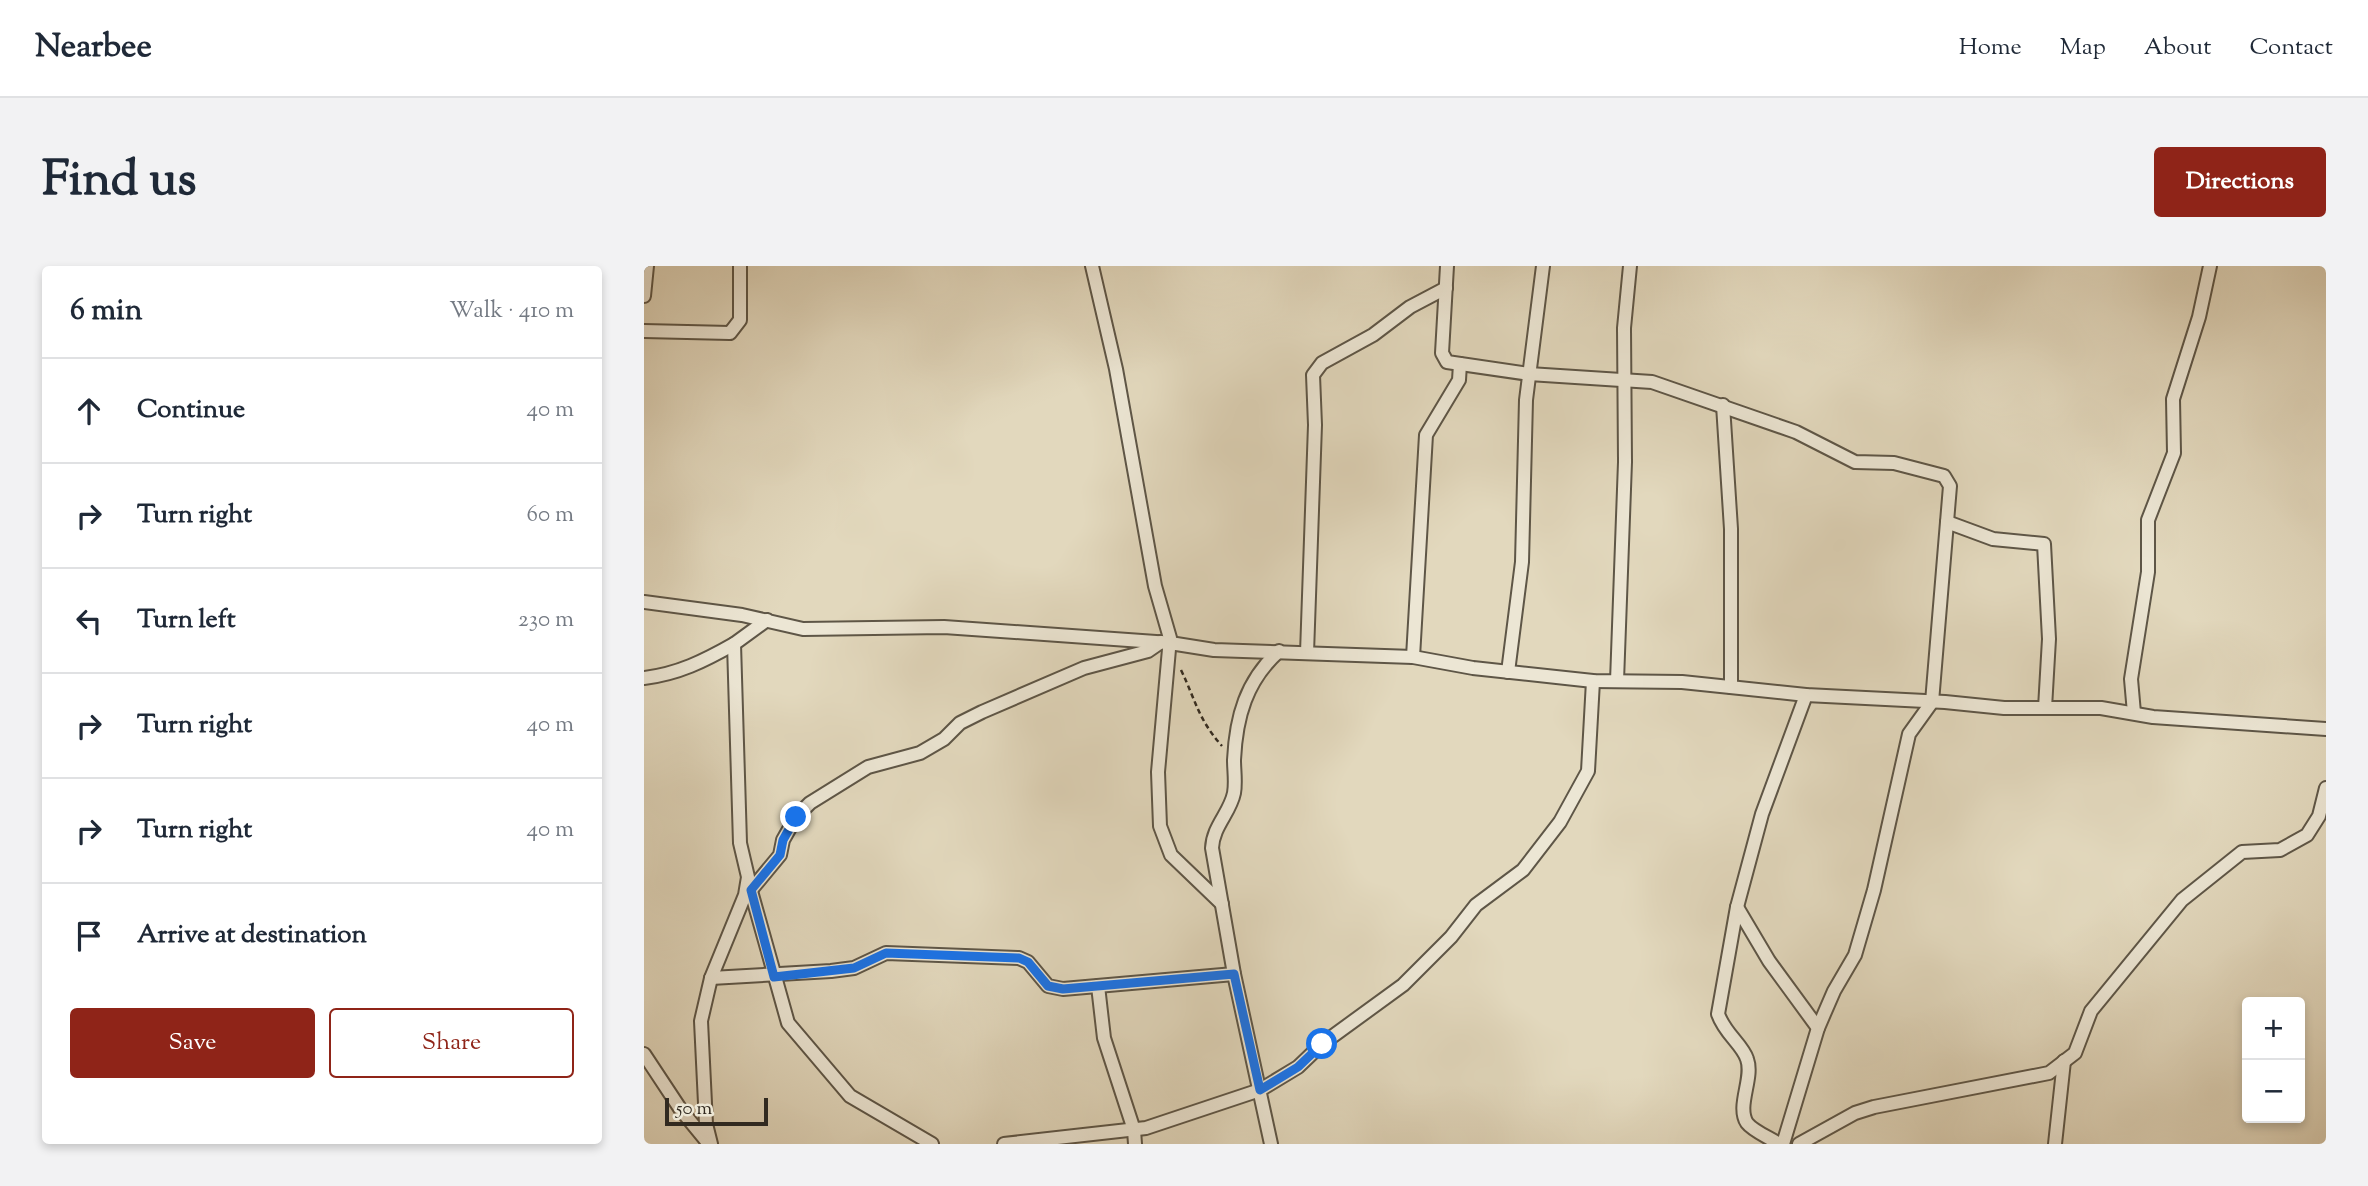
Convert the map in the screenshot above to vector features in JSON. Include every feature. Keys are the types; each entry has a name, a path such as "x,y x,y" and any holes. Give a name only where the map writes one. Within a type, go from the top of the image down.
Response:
{"street":[{"path":"644,296 647,266"},
{"path":"644,331 730,333 740,320 740,266"},
{"path":"1092,266 1116,369 1167,646 1159,762 1160,826 1171,855 1222,904"},
{"path":"1447,266 1442,354 1447,362 1529,374 1652,382 1796,432 1855,462 1894,463 1944,476 1950,486 1932,702 1909,734 1874,890 1855,955 1834,991 1818,1028 1781,1144 1748,1124 1744,1113 1749,1071 1747,1057 1724,1030 1718,1014 1737,907 1762,814 1806,695"},
{"path":"1508,672 1522,562 1529,374 1543,266"},
{"path":"1617,681 1625,462 1623,379 1630,266"},
{"path":"2134,713 2131,679 2148,572 2148,520 2175,453 2173,400 2199,317 2210,266"},
{"path":"1307,653 1315,425 1313,375 1322,363 1373,335 1410,307 1447,288"},
{"path":"1413,657 1426,435 1459,380 1460,364"},
{"path":"1723,405 1731,529 1731,687"},
{"path":"1947,522 1993,539 2044,544 2049,639 2045,708"},
{"path":"644,602 767,620 812,630 944,628 1214,650 1413,657 1508,672 1593,681 1731,687 1806,695 2004,708 2101,708 2183,720 2326,729"},
{"path":"644,678 674,674 702,662 734,644 767,620"},
{"path":"734,644 740,843 788,1023 849,1096 932,1144"},
{"path":"710,1144 706,1124 700,1036 711,978 749,883 780,855 783,840 796,817 810,803 868,767 920,753 944,739 960,723 982,712 1084,668 1167,646"},
{"path":"1270,1144 1234,974 1212,840 1234,794 1238,721 1247,692 1266,663 1279,651"},
{"path":"1004,1144 1134,1130 1260,1090 1298,1067 1322,1044 1403,985 1451,937 1476,905 1523,870 1560,822 1588,771 1593,681"},
{"path":"1799,1144 1864,1110 1951,1090 2049,1073 2074,1053 2091,1011 2182,900 2242,852 2280,850 2307,835 2319,816 2326,789"},
{"path":"1737,907 1769,961 1818,1028"},
{"path":"711,978 774,977 854,968 886,953 991,955 1028,962 1048,986 1063,989 1234,974"},
{"path":"1098,986 1104,1038 1134,1130 1135,1144"},
{"path":"644,1054 681,1110 710,1144"},
{"path":"2055,1144 2064,1061"}],"path":[{"path":"1167,646 1190,686 1196,710 1208,731 1234,759"}],"route":[{"path":"796,817 783,840 780,855 751,890 774,977 854,968 886,953 1019,958 1028,962 1048,986 1063,989 1234,974 1260,1090 1298,1067 1322,1044"}]}
